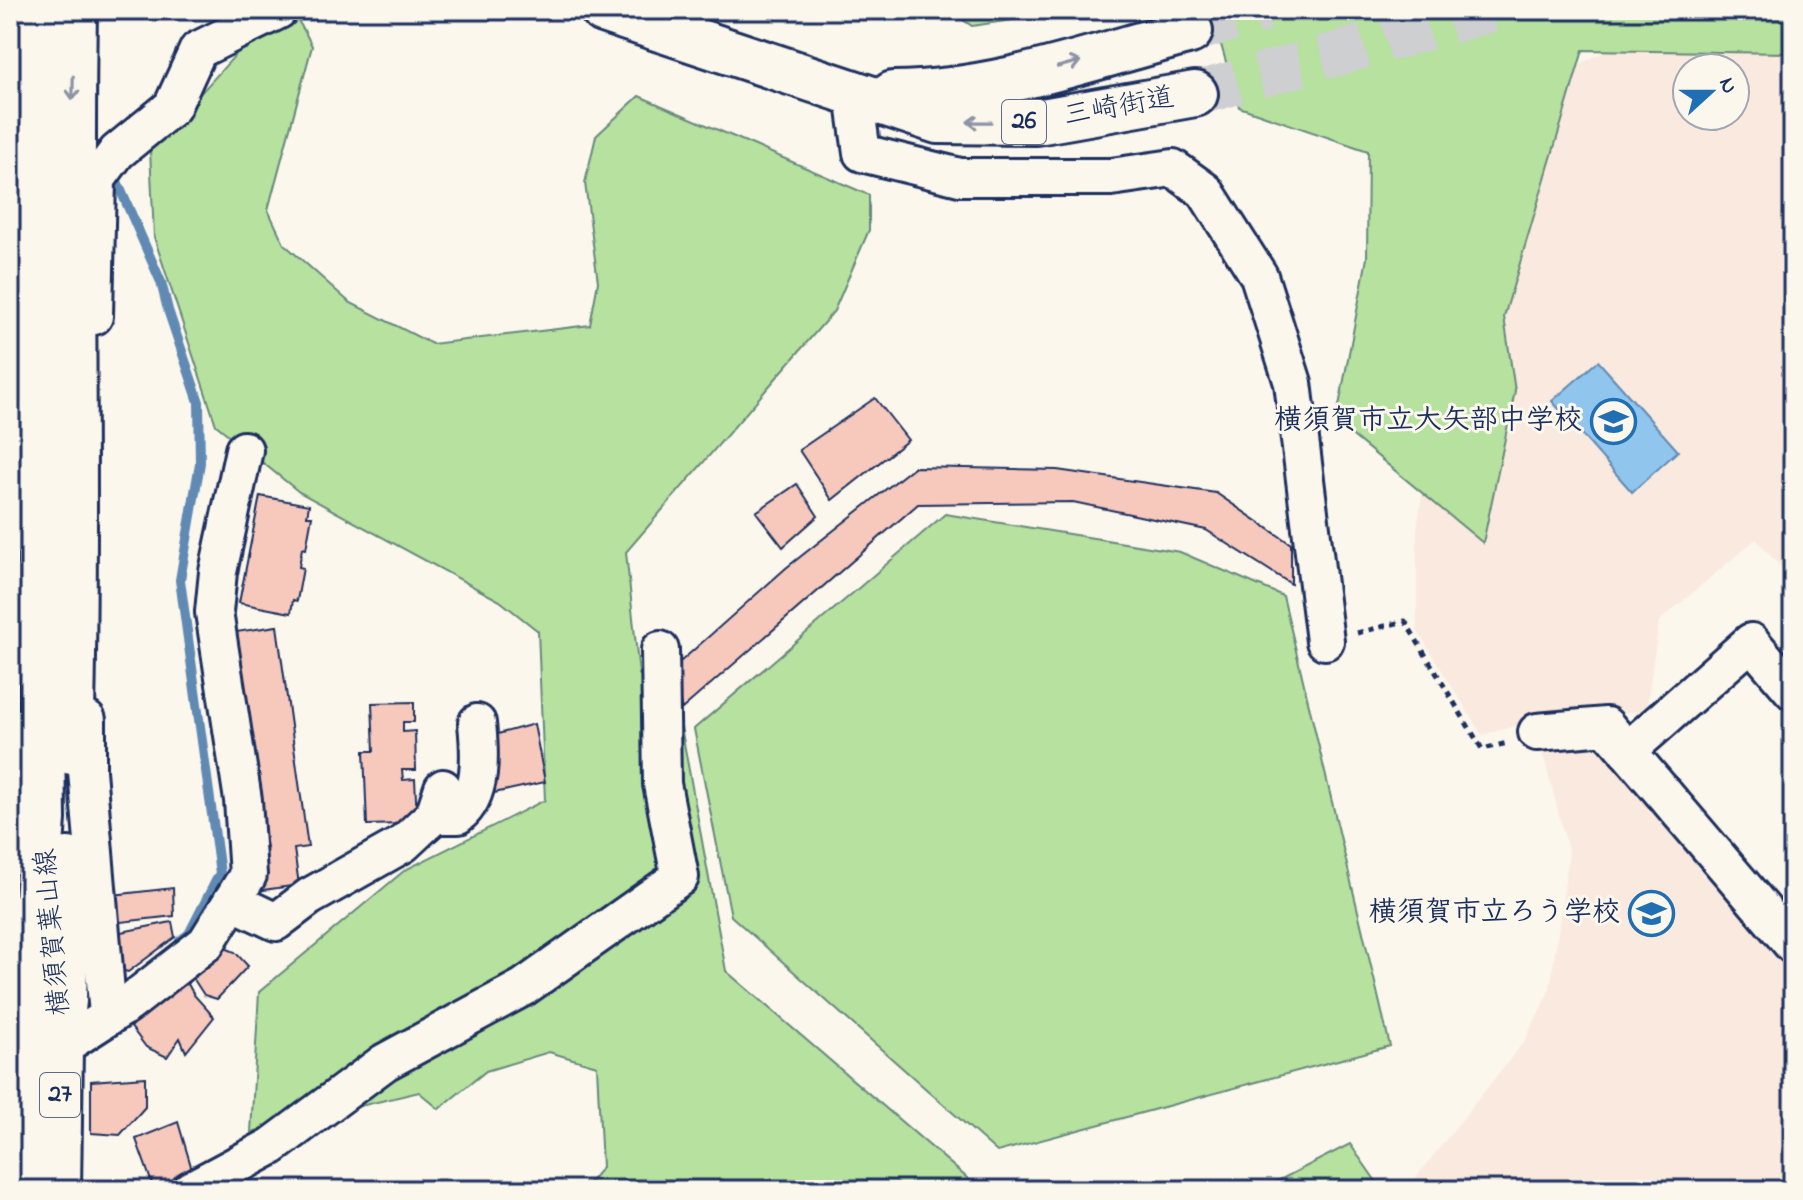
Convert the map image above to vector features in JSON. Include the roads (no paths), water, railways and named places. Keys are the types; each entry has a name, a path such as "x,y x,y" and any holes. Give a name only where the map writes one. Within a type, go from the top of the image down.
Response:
{"main road":[{"name":"横須賀葉山線","path":"24,1190 43,819 37,283 41,10"},
{"path":"34,1006 75,604 71,209 74,10"},
{"name":"三崎街道","path":"612,11 938,121 1037,122 1195,94"},
{"name":"三崎街道","path":"854,95 936,94 1022,76 1190,31"},
{"path":"10,730 34,1006"},
{"name":"横須賀葉山線","path":"34,1006 60,1048 58,1190"}],"street":[{"path":"108,1015 87,771 97,179 117,152 172,107 198,50 279,10"},
{"path":"854,95 862,153 960,177 1111,177 1173,168 1205,191 1259,276 1293,383 1325,641"},
{"path":"60,1048 128,1004 206,943 248,875 243,800 214,612 218,572 244,450"},
{"path":"1627,751 1751,642 1793,691"},
{"path":"190,1190 272,1146 385,1062 524,987 680,877 662,784 660,650"},
{"path":"232,901 276,922 309,897 403,844 438,802 458,815 472,800 478,765 477,723"},
{"path":"1537,732 1606,726 1793,945"}],"water":[{"path":"1598,361 1678,451 1632,492 1552,401"}],"waterway":[{"path":"112,170 161,282 199,402 200,463 180,580 220,873 189,934 180,941"}],"tunnel":[{"path":"1190,31 1265,10"},
{"path":"1195,94 1492,10"}],"place":[{"name":"横須賀市立大矢部中学校","path":"1613,421"},
{"name":"横須賀市立ろう学校","path":"1651,913"}]}
